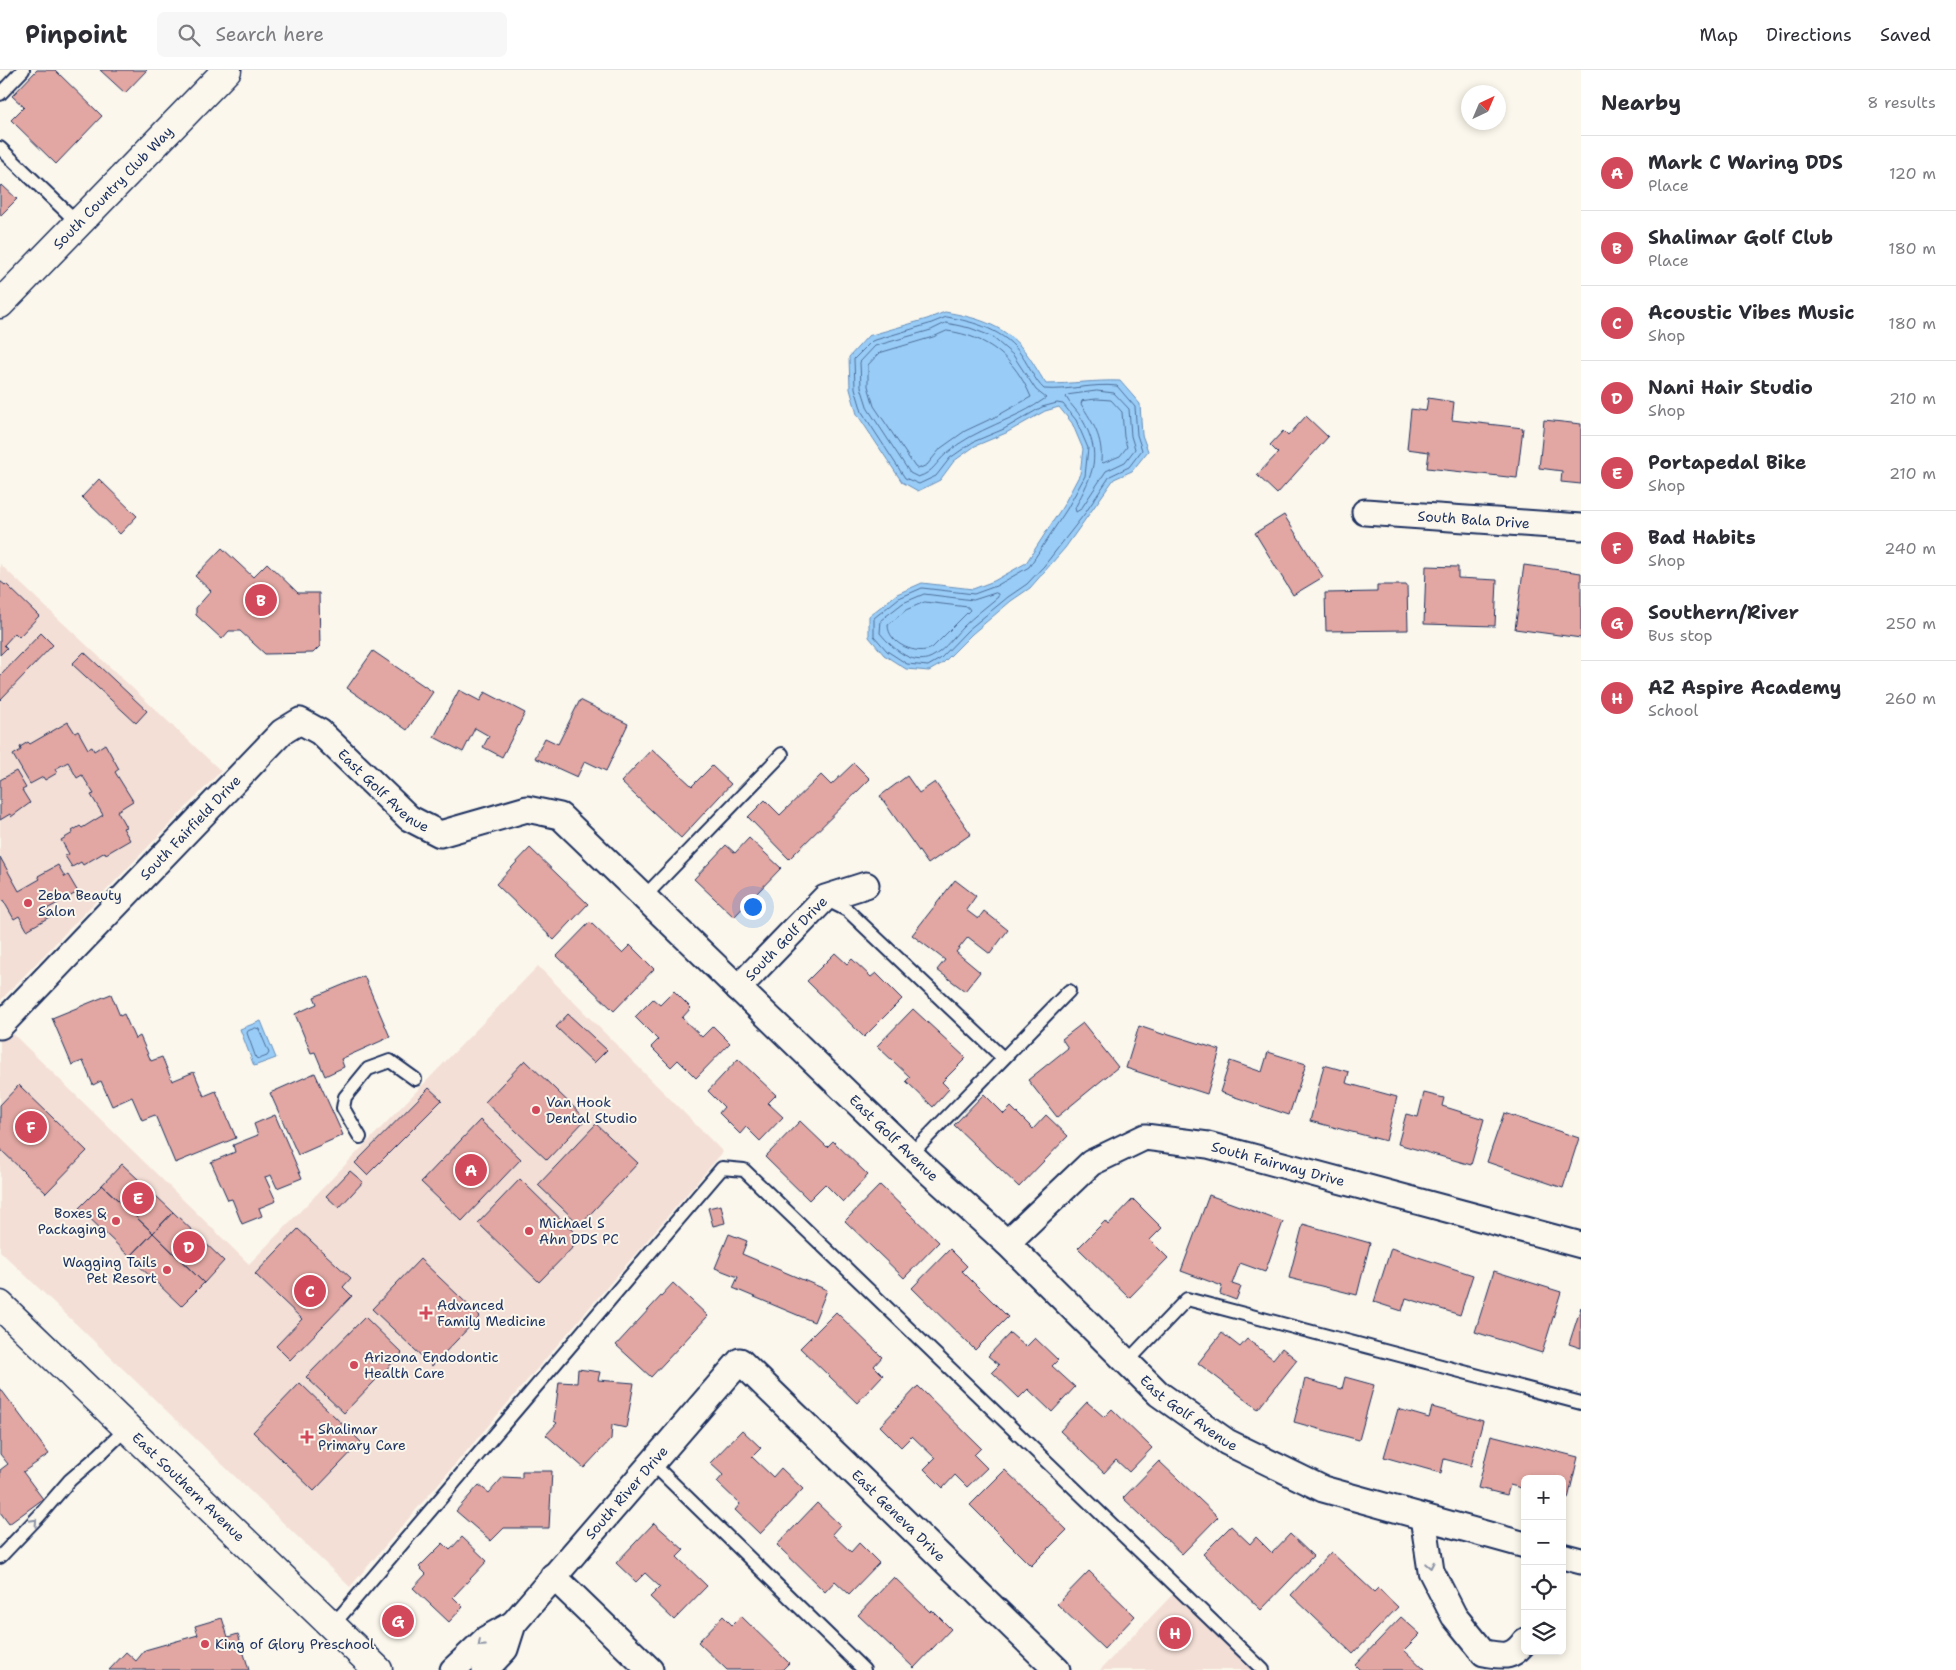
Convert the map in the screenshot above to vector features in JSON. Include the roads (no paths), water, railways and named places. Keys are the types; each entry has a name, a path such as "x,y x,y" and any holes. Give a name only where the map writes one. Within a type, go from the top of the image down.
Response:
{"main road":[{"name":"South Country Club Way","path":"0,304 227,70"},
{"name":"East Southern Avenue","path":"2,1314 127,1428 378,1670"}],"street":[{"name":"South Bala Drive","path":"1365,512 1581,527"},
{"name":"East Golf Avenue","path":"300,721 320,732 409,818 440,834 527,809 560,816 910,1154 1007,1243 1159,1394 1227,1442 1323,1489 1521,1544"},
{"name":"South Fairfield Drive","path":"0,1026 282,732 300,721"},
{"name":"South Golf Drive","path":"738,988 825,898 866,885"},
{"name":"South Fairway Drive","path":"1007,1243 1091,1163 1145,1137 1208,1145 1581,1245"},
{"name":"South River Drive","path":"453,1670 486,1639 513,1624 740,1361"},
{"name":"East Geneva Drive","path":"740,1361 1057,1670"},
{"path":"1423,1517 1431,1572 1454,1616 1484,1653 1505,1656 1521,1647"},
{"path":"1566,1557 1581,1561"},
{"path":"553,1576 650,1670"},
{"name":"South River Drive","path":"485,1670 505,1649 513,1624"}],"lane":[{"path":"0,94 22,70"},
{"path":"0,148 78,223"},
{"path":"644,897 782,754"},
{"path":"825,898 846,910 1004,1058"},
{"path":"910,1154 1069,990"},
{"path":"360,1137 343,1108 345,1097 368,1069 390,1061 416,1079"},
{"path":"332,1626 722,1168 744,1170 1263,1670"},
{"path":"1127,1362 1187,1299 1581,1403"},
{"path":"0,1557 40,1516 70,1480 100,1455 127,1428"},
{"path":"652,1463 864,1670"}],"water":[{"path":"945,312 977,319 1006,333 1025,352 1046,384 1120,381 1140,404 1142,435 1148,451 1132,471 1114,479 1065,548 1030,588 1011,601 972,634 943,663 929,671 906,669 884,655 869,637 869,616 897,594 922,583 973,589 994,581 1026,563 1063,506 1080,474 1083,449 1072,423 1059,407 1045,411 1006,433 975,446 954,461 940,480 918,491 902,482 857,414 850,389 849,357 868,336"},
{"path":"261,1021 276,1058 254,1066 240,1029"}],"place":[{"name":"Shalimar Golf Club","path":"261,600"},
{"name":"Zeba Beauty Salon","path":"28,903"},
{"name":"Van Hook Dental Studio","path":"536,1110"},
{"name":"Bad Habits","path":"31,1127"},
{"name":"Mark C Waring DDS","path":"471,1170"},
{"name":"Portapedal Bike","path":"138,1198"},
{"name":"Boxes & Packaging","path":"116,1221"},
{"name":"Michael S Ahn DDS PC","path":"529,1231"},
{"name":"Nani Hair Studio","path":"189,1247"},
{"name":"Wagging Tails Pet Resort","path":"167,1270"},
{"name":"Acoustic Vibes Music","path":"310,1291"},
{"name":"Advanced Family Medicine","path":"426,1313"},
{"name":"Arizona Endodontic Health Care","path":"354,1365"},
{"name":"Shalimar Primary Care","path":"307,1437"},
{"name":"Southern/River","path":"398,1621"},
{"name":"AZ Aspire Academy","path":"1175,1633"},
{"name":"King of Glory Preschool","path":"205,1644"}]}
